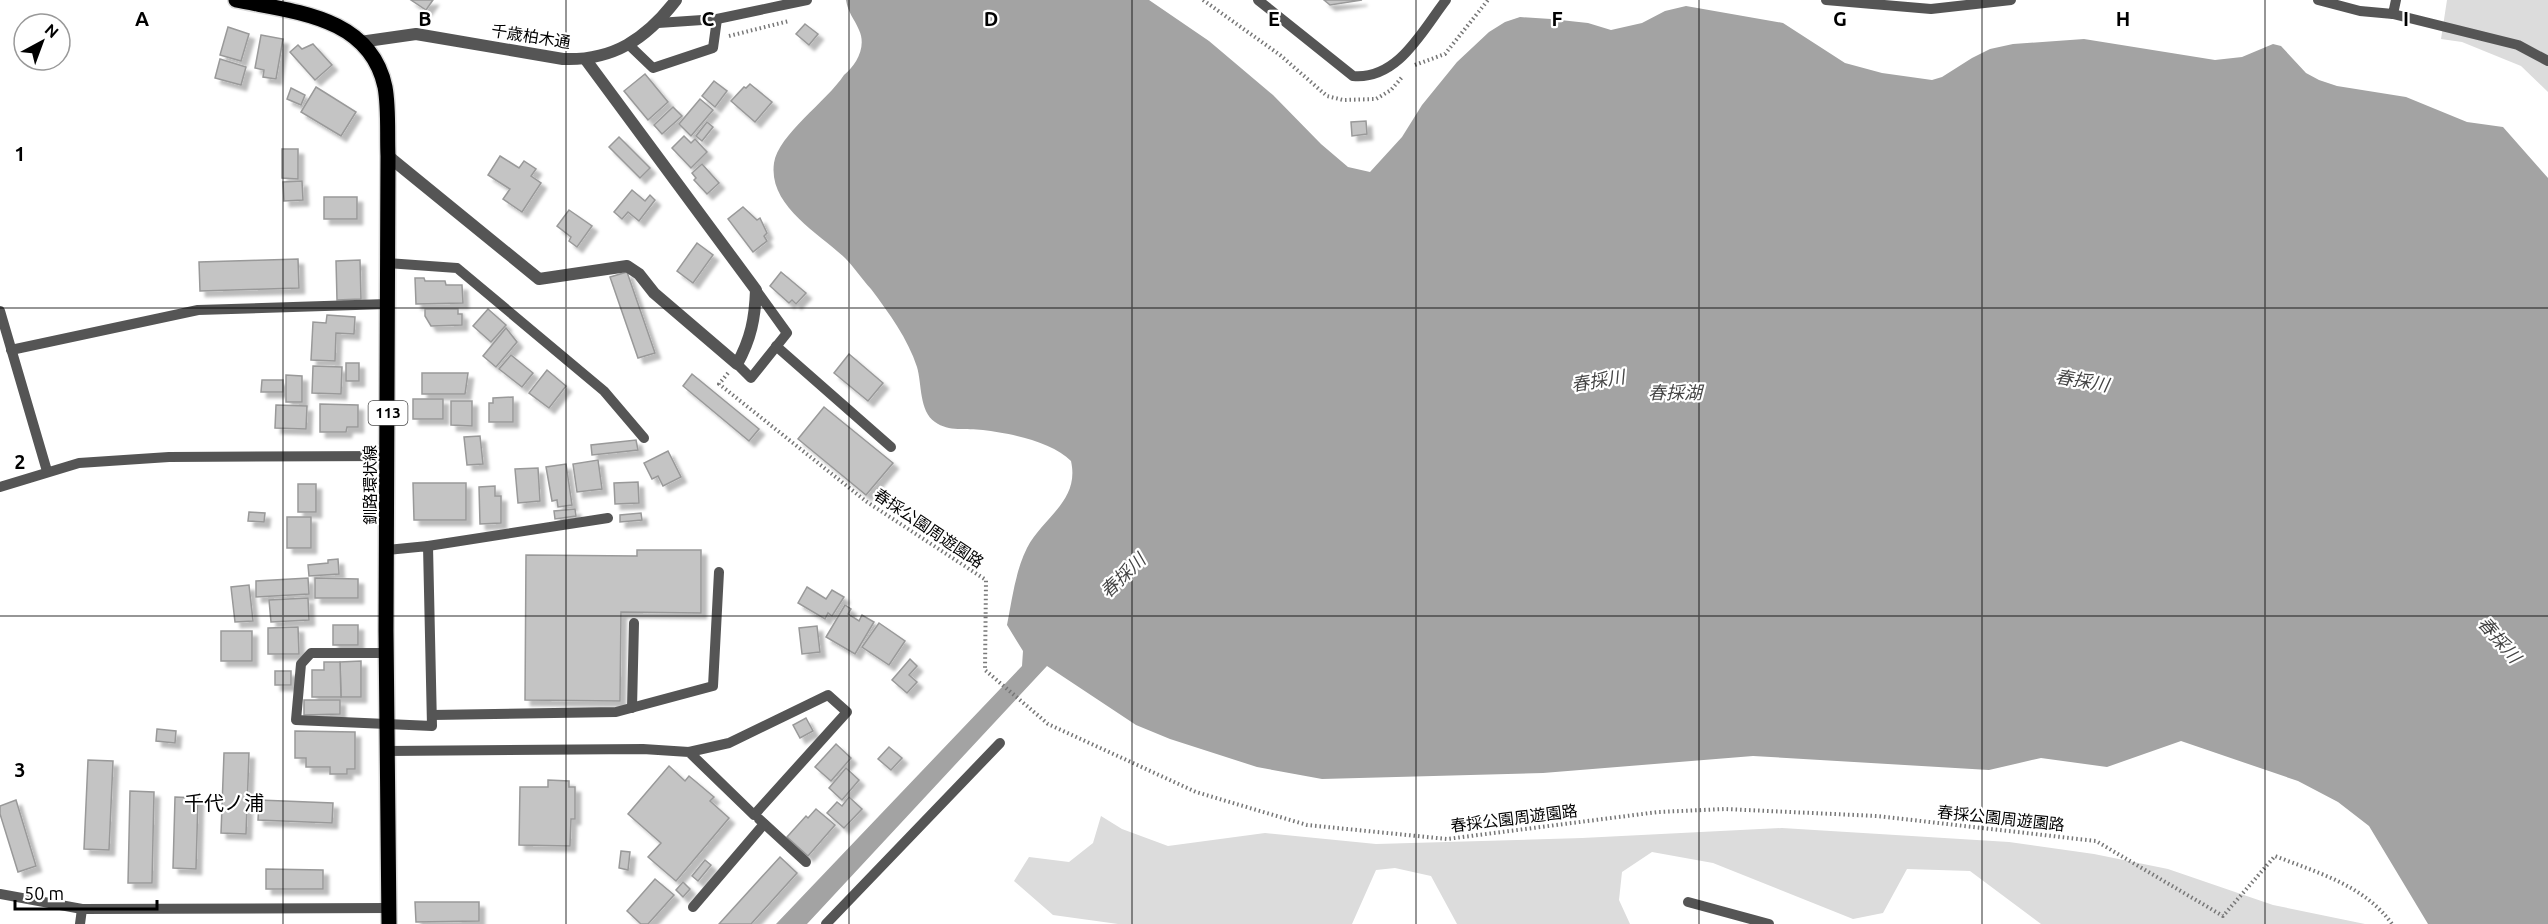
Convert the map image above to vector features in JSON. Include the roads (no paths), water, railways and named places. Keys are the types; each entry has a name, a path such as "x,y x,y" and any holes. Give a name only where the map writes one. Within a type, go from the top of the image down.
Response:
{"main road":[{"name":"釧路環状線","path":"236,0 328,20 360,42 375,63 385,87 388,156 389,924"}],"street":[{"name":"千歳柏木通","path":"360,42 416,34 563,59 586,60 629,45 658,23 676,0"},
{"path":"388,156 539,279 627,266 736,364 749,341 755,315 756,290 586,60"}],"lane":[{"path":"658,23 717,19 807,0"},
{"path":"1258,0 1353,75 1367,77 1384,72 1399,60 1446,0"},
{"path":"1826,0 1931,9 2011,0"},
{"path":"2318,0 2360,11 2393,15 2518,45 2548,61"},
{"path":"2393,15 2396,0"},
{"path":"629,45 653,68 713,48 717,19"},
{"path":"387,263 457,268 604,391 644,438"},
{"path":"736,364 751,378 787,333 756,290"},
{"path":"11,350 198,310 387,304"},
{"path":"0,311 46,471"},
{"path":"776,346 891,447"},
{"path":"0,487 46,471 79,463 169,457 388,456"},
{"path":"387,550 428,546 608,518"},
{"path":"387,653 311,654 301,664 296,720 432,726 428,546"},
{"path":"432,715 616,712 713,687 719,572"},
{"path":"632,708 634,623"},
{"path":"387,751 643,749 689,752 729,743 828,695 847,712 754,815"},
{"path":"826,924 1000,743"},
{"path":"689,752 806,862"},
{"path":"693,907 764,824"},
{"path":"0,894 82,909 389,908"},
{"path":"1688,902 1769,924"},
{"path":"80,924 82,909"}],"water":[{"name":"春採湖","path":"846,0 1149,0 1209,41 1273,95 1321,144 1348,167 1370,172 1402,137 1422,105 1457,62 1489,32 1505,22 1520,17 1551,19 1588,23 1611,30 1642,23 1665,11 1686,6 1783,23 1845,63 1882,73 1932,80 1942,77 1990,49 2013,44 2084,39 2215,60 2242,57 2273,44 2281,46 2306,73 2319,80 2337,86 2406,97 2467,122 2503,127 2548,178 2548,924 2428,924 2369,826 2338,802 2298,781 2181,741 2107,767 2041,758 1989,770 1753,756 1543,773 1322,779 1257,767 1170,739 1136,725 1047,666 807,924 776,924 1022,666 1023,651 1007,625 1017,576 1027,548 1065,498 1072,475 1071,461 1063,454 1042,444 994,431 958,429 935,422 926,411 919,374 913,357 891,317 848,262 798,217 779,192 774,178 777,152 793,130 853,66 859,55 861,36"}],"district":[{"name":"千代ノ浦","path":"224,803"}],"water label":[{"name":"春採川","path":"1598,381"},
{"name":"春採川","path":"2082,381"},
{"name":"春採川","path":"1123,576"},
{"name":"春採川","path":"2499,640"}]}
